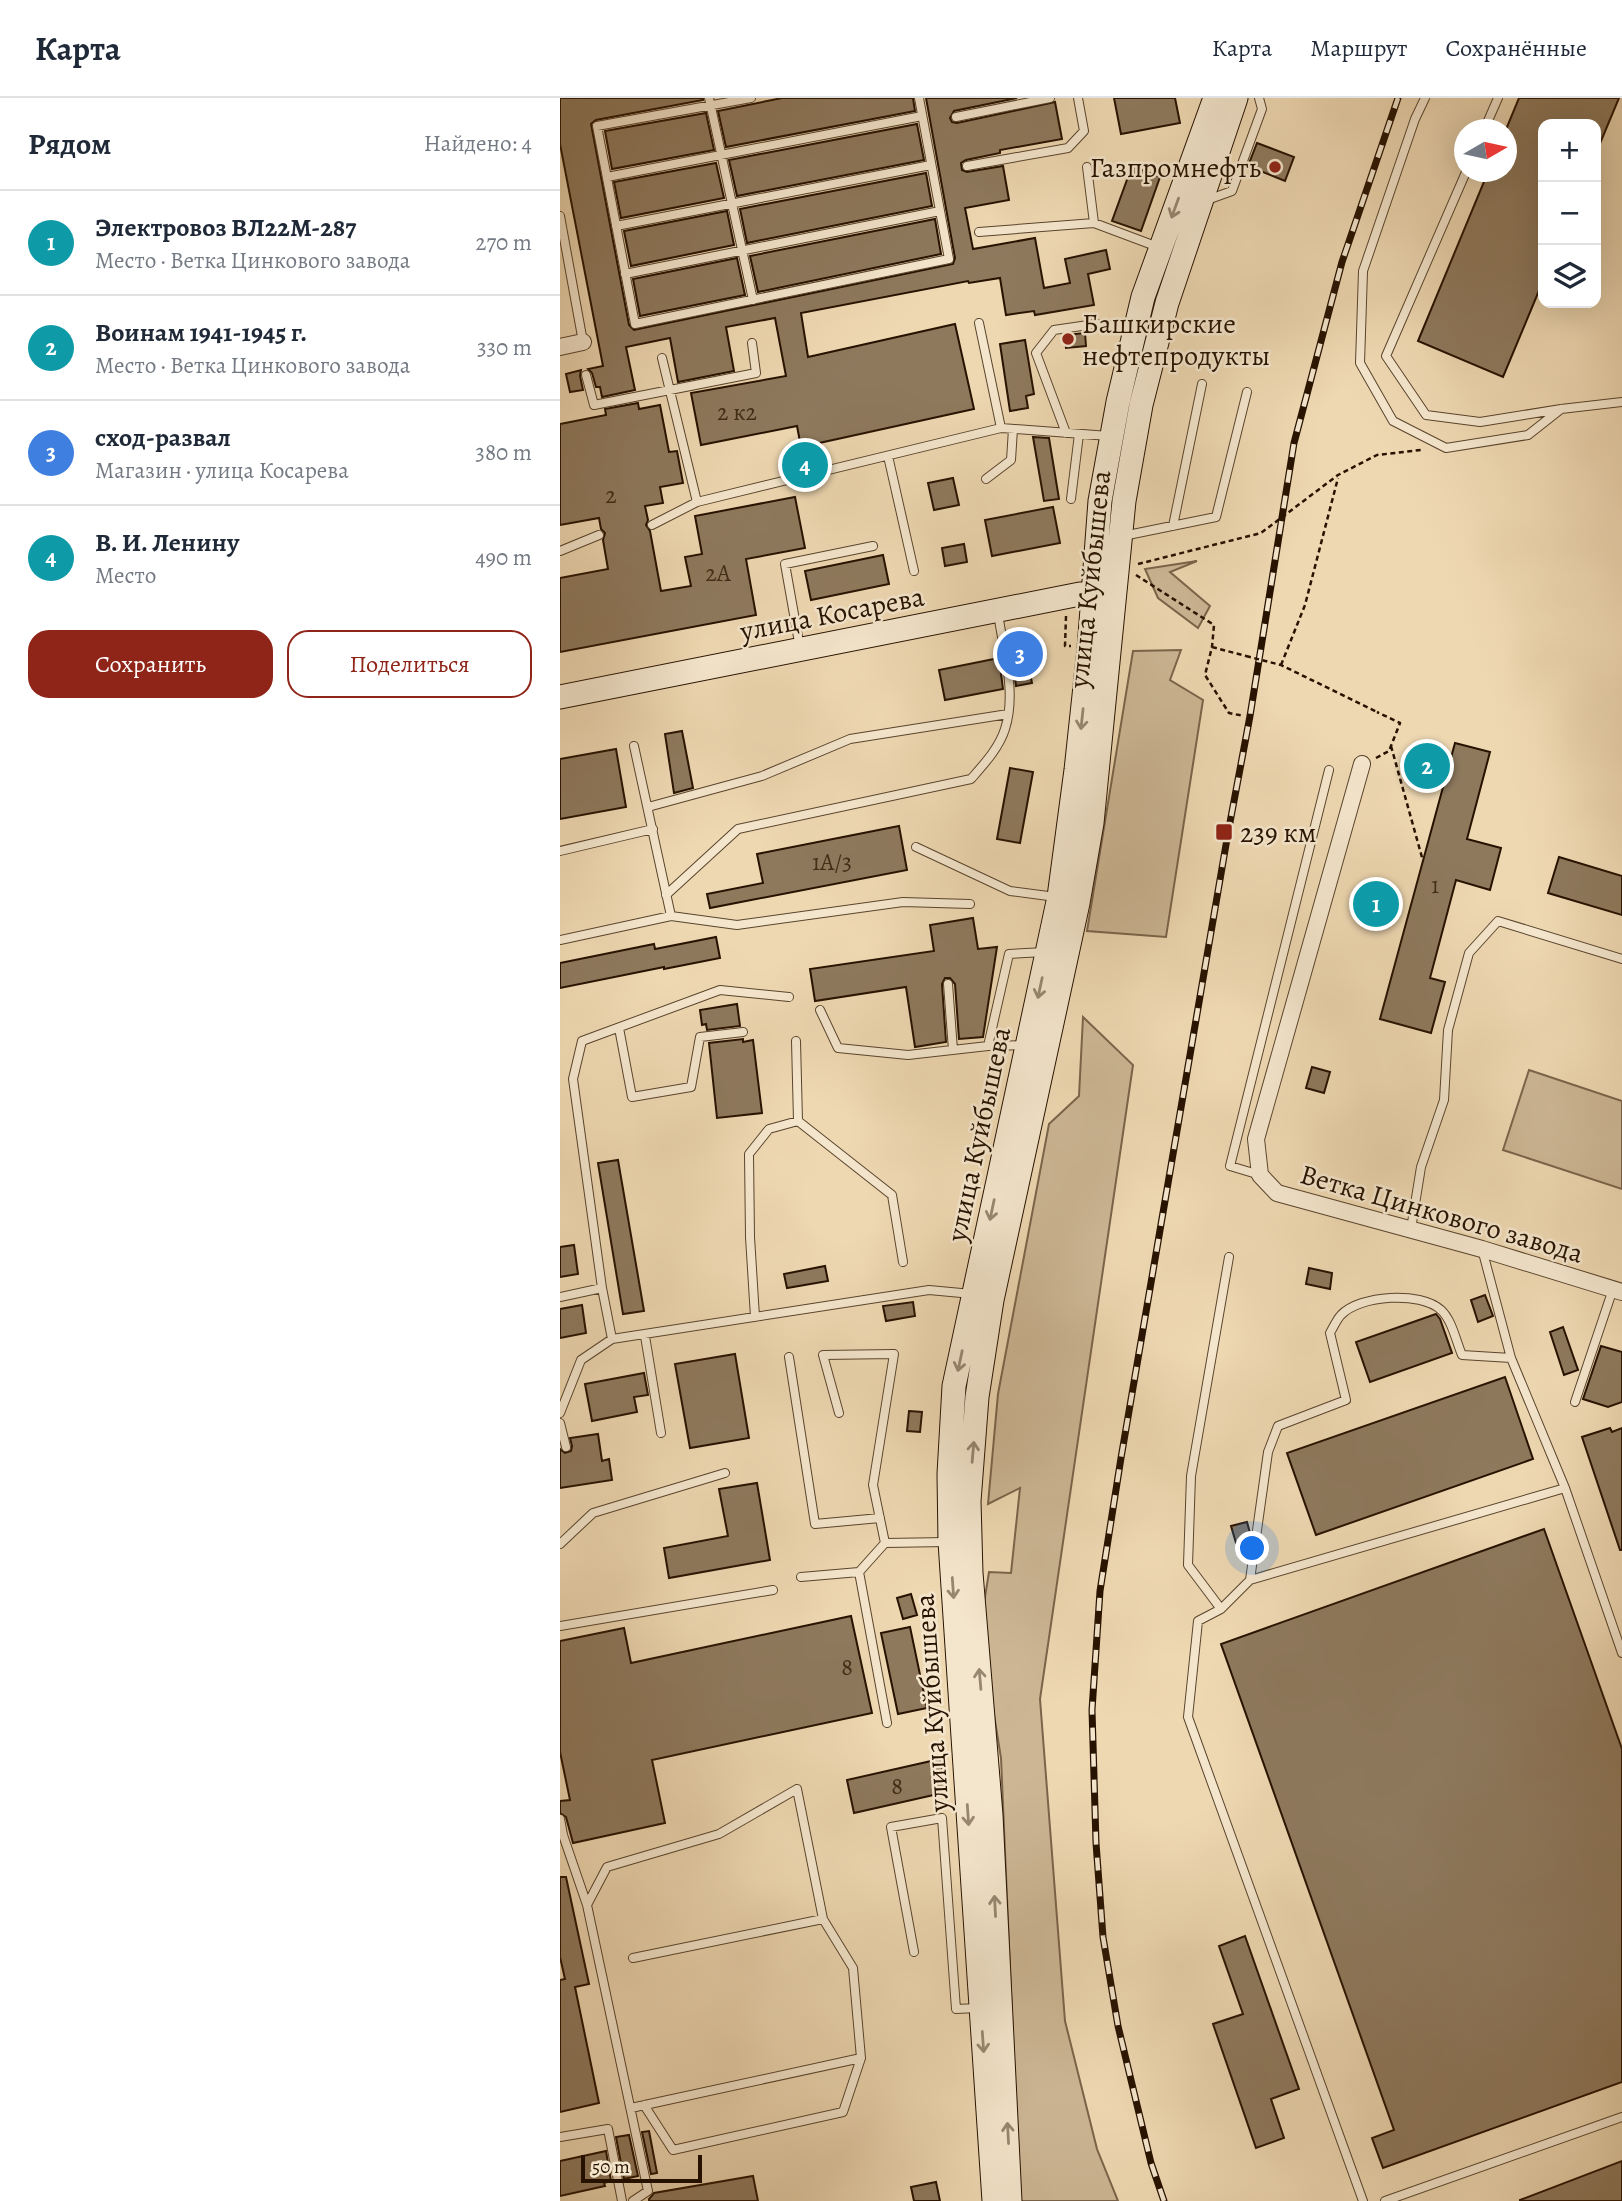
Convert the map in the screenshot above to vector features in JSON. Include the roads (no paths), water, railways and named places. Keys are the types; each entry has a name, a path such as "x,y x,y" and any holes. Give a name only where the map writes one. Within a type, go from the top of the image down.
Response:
{"main road":[{"name":"улица Куйбышева","path":"1010,2201 950,1542 949,1474 954,1386 983,1297 1078,903 1090,837 1105,594 1100,501 1112,436 1143,296 1215,98"},
{"name":"улица Куйбышева","path":"994,2201 981,2008 989,1976 991,1815 971,1573 969,1501 983,1297 1028,1045 1059,897 1078,757 1105,594 1120,537 1141,405 1167,303 1236,98"},
{"name":"улица Косарева","path":"560,697 1080,594 1105,594"}],"street":[{"path":"560,347 583,342"},
{"name":"Ветка Цинкового завода","path":"1362,764 1256,1139 1260,1175 1277,1193 1482,1249 1618,1290"}],"lane":[{"path":"751,98 710,102 597,126 635,324 949,258 919,98"},
{"path":"957,117 1050,98"},
{"path":"967,166 1068,148 1084,131 1078,98"},
{"path":"1200,202 1232,191 1262,109 1259,98"},
{"path":"1425,98 1363,271 1360,363 1393,421 1446,448 1528,435 1561,409"},
{"path":"1489,119 1498,98"},
{"path":"710,102 752,300"},
{"path":"607,177 922,116"},
{"path":"616,226 931,165"},
{"path":"1087,167 1094,223"},
{"path":"1462,182 1386,356 1426,415 1480,422 1622,402"},
{"path":"625,274 940,211"},
{"path":"560,216 583,342"},
{"path":"979,232 1094,223 1160,248"},
{"path":"979,323 1001,428"},
{"path":"1066,433 1036,353 1054,330 1096,324 1136,327"},
{"path":"586,375 594,405 669,391 756,373 752,343"},
{"path":"662,358 697,502"},
{"path":"1173,526 1202,384"},
{"path":"1120,537 1216,517 1247,392"},
{"path":"652,525 697,502 1001,428 1112,436"},
{"path":"986,479 1011,460 1013,429"},
{"path":"1071,499 1079,434"},
{"path":"888,456 914,570"},
{"path":"560,551 599,535"},
{"path":"800,649 785,565 873,546"},
{"path":"666,895 738,829 971,779 991,756 1005,730 1011,700 998,610"},
{"path":"648,807 762,776 850,739 1008,714"},
{"path":"634,746 671,916"},
{"path":"1260,1175 1230,1166 1329,770"},
{"path":"560,851 653,828"},
{"path":"916,847 1010,891 1059,897"},
{"path":"560,940 671,916 737,925 904,902 970,904"},
{"path":"1411,1229 1420,1167 1444,1100 1448,1030 1469,953 1498,921 1622,959"},
{"path":"988,1046 1009,954 1047,952"},
{"path":"948,984 953,1050"},
{"path":"612,1339 602,1288 573,1079 583,1041 720,990 789,997"},
{"path":"820,1010 838,1048 908,1055 988,1046 1028,1045"},
{"path":"619,1028 632,1097 691,1087 700,1037 743,1032"},
{"path":"796,1041 798,1121"},
{"path":"755,1317 750,1237 750,1154 769,1129 798,1121"},
{"path":"798,1121 892,1195 904,1262"},
{"path":"1482,1249 1511,1358 1565,1488 1622,1653"},
{"path":"1222,1609 1188,1565 1191,1476 1228,1257"},
{"path":"560,1297 602,1288"},
{"path":"560,1413 581,1360 612,1339 929,1290 983,1297"},
{"path":"1575,1402 1618,1290"},
{"path":"1250,1580 1268,1452 1278,1426 1346,1400 1329,1334 1342,1314 1361,1304 1395,1296 1419,1298 1441,1310 1462,1355 1511,1358"},
{"path":"645,1336 661,1433"},
{"path":"839,1413 823,1354 894,1354 873,1485 884,1543"},
{"path":"789,1357 814,1524 880,1518"},
{"path":"560,1423 566,1447"},
{"path":"560,1544 593,1513 725,1473"},
{"path":"1363,2201 1188,1717 1198,1621 1222,1609 1250,1580 1565,1488"},
{"path":"801,1577 859,1572 884,1543 950,1542"},
{"path":"859,1572 887,1723"},
{"path":"560,1626 774,1590"},
{"path":"587,1905 607,1867 719,1834 797,1788 823,1919 853,1968 861,2058 843,2112 673,2150 644,2105"},
{"path":"914,1952 891,1827 942,1818 956,2009 981,2008"},
{"path":"560,1819 587,1905 648,2191 633,2201"},
{"path":"634,1958 823,1919"},
{"path":"631,2108 861,2058"},
{"path":"1385,2201 1622,2117"},
{"path":"560,2137 608,2129 622,2201"}],"railway":[{"path":"1164,2201 1151,2163 1118,2026 1103,1937 1096,1843 1092,1710 1100,1591 1250,716 1294,443 1342,262 1398,98"}],"place":[{"name":"Газпромнефть","path":"1275,167"},
{"name":"Башкирские нефтепродукты","path":"1068,339"},
{"name":"В. И. Ленину","path":"805,465"},
{"name":"сход-развал","path":"1020,654"},
{"name":"Воинам 1941-1945 г.","path":"1427,766"},
{"name":"239 км","path":"1224,832"},
{"name":"Электровоз ВЛ22М-287","path":"1376,904"}]}
